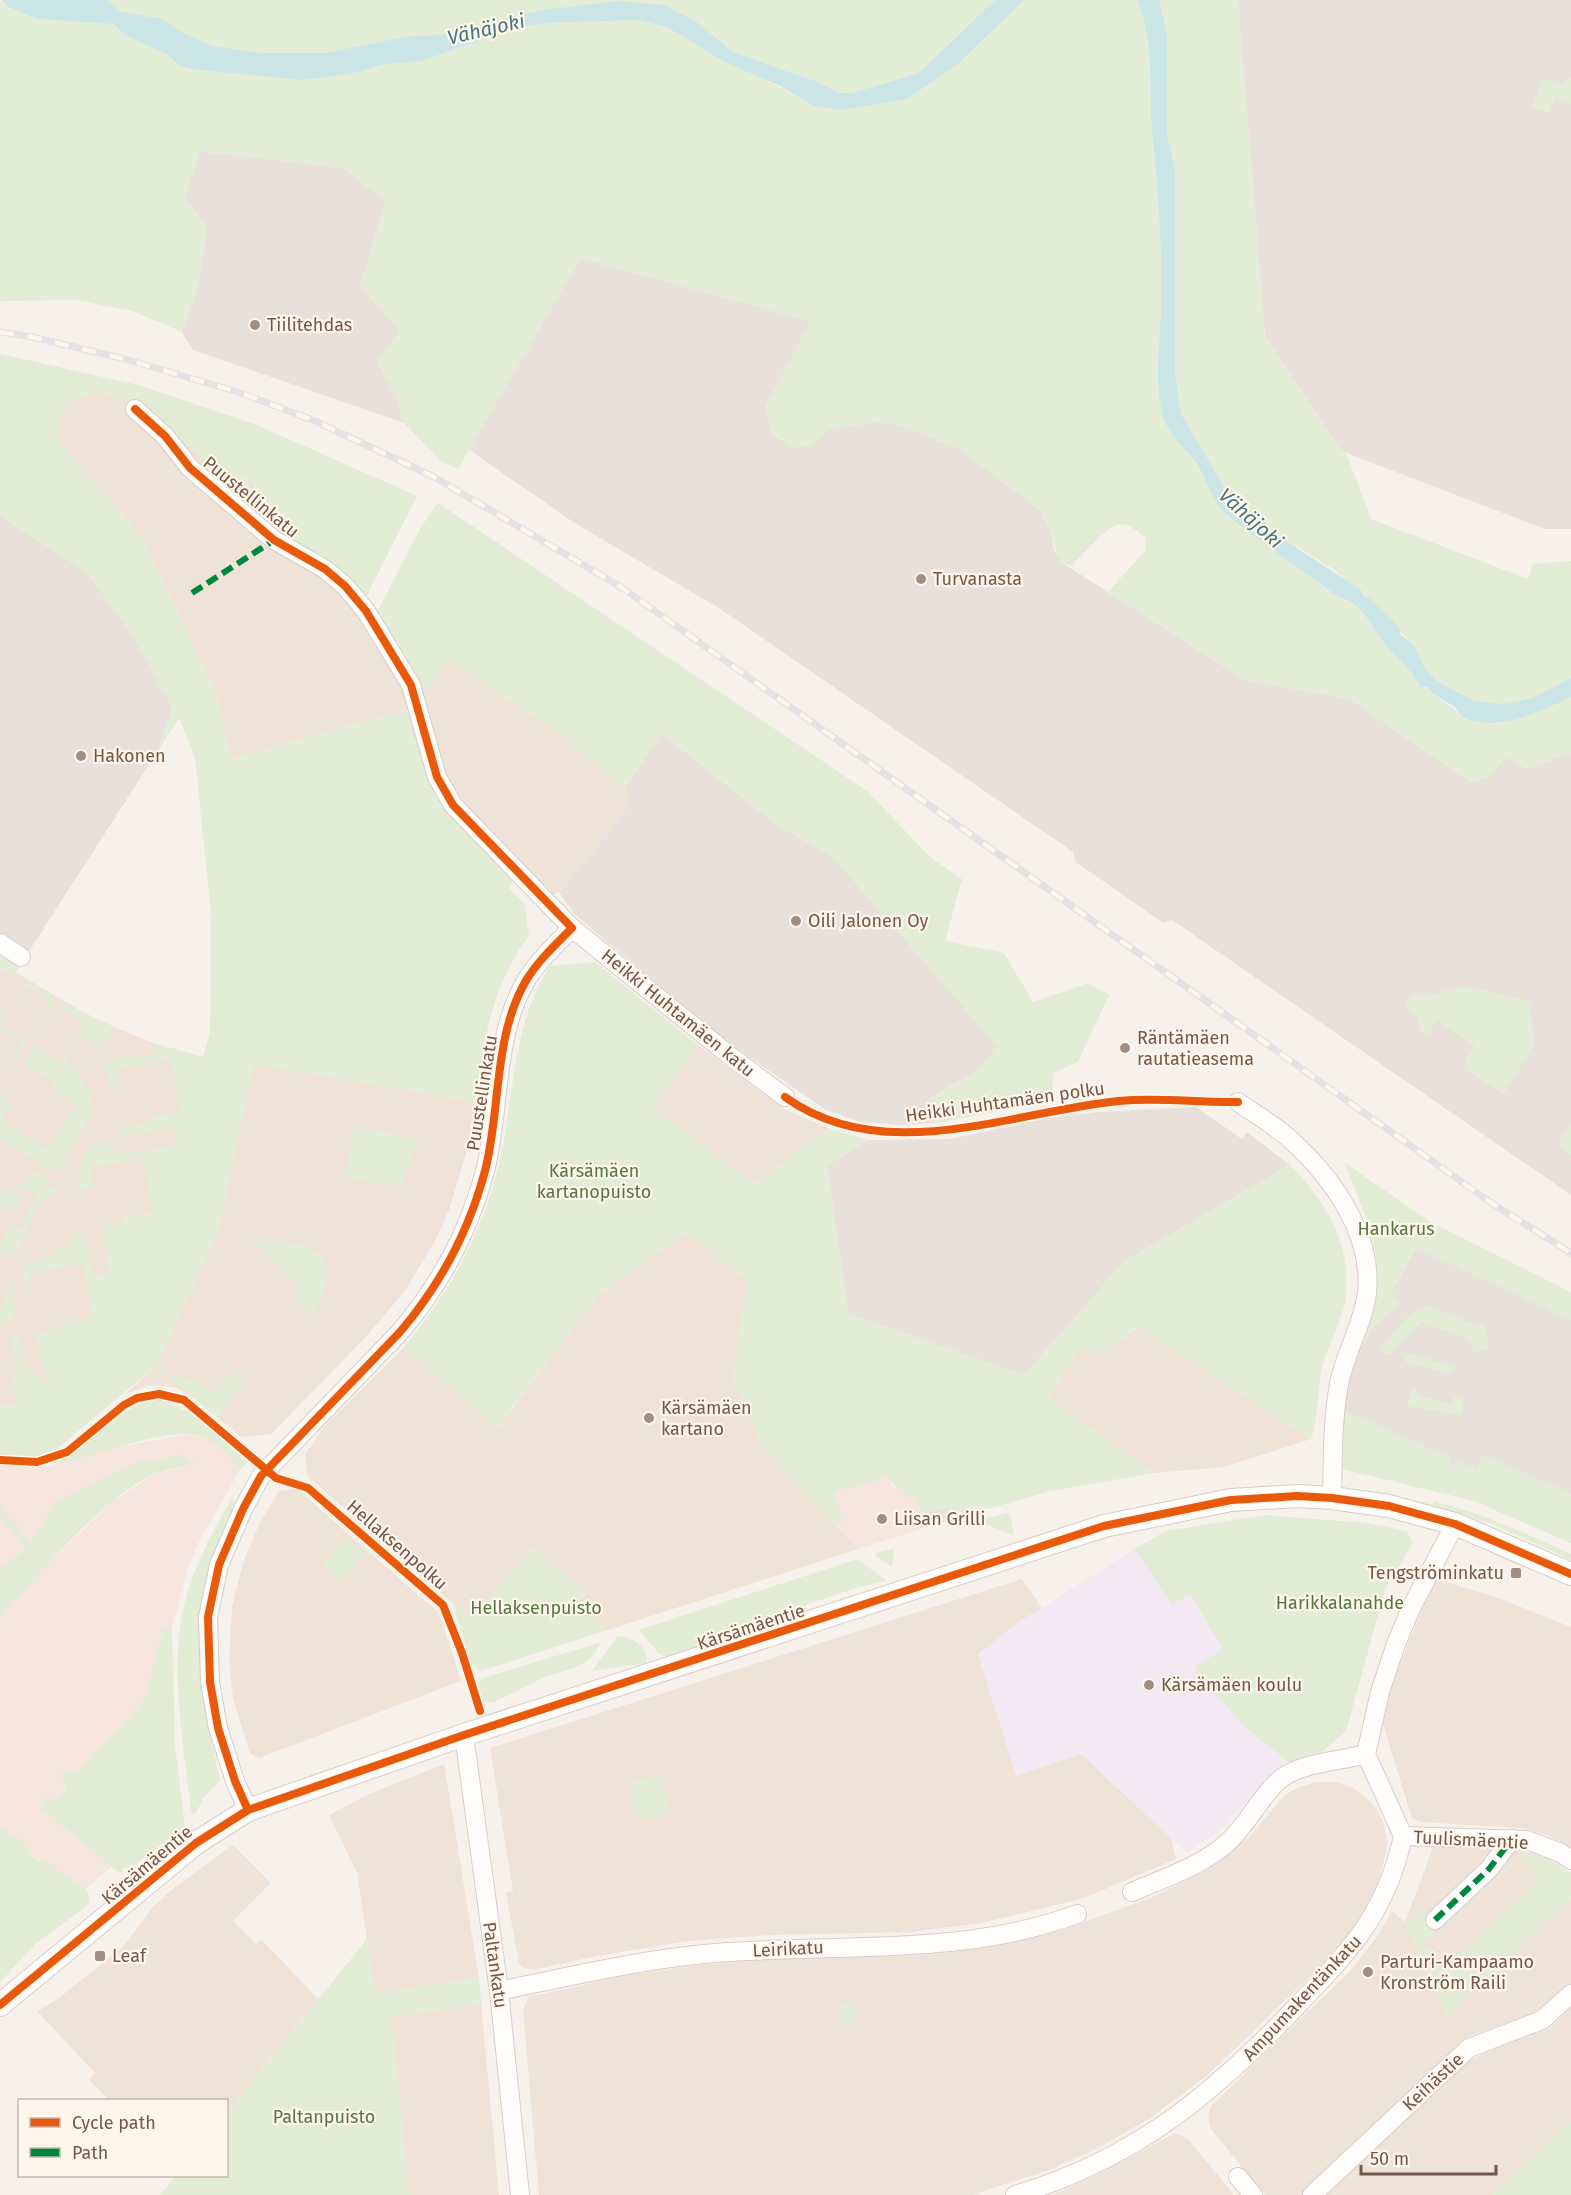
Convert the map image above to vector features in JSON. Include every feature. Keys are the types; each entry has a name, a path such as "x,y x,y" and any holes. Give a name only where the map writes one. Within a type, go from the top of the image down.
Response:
{"street":[{"name":"Puustellinkatu","path":"135,409 165,436 190,468 274,540 325,569 359,603 393,653 411,685 437,777 453,805 572,928 527,979 510,1016 485,1170 472,1210 442,1276 422,1306 400,1332 261,1476 228,1540 211,1595 207,1654 218,1728 235,1781 248,1810"},
{"name":"Heikki Huhtamäen katu","path":"572,928 785,1097"},
{"path":"0,943 21,957"},
{"path":"1238,1102 1292,1140 1328,1178 1347,1210 1364,1251 1367,1292 1361,1316 1348,1347 1334,1411 1332,1498"},
{"name":"Kärsämäentie","path":"0,2005 196,1843 248,1810 464,1735 1104,1526 1163,1512 1231,1500 1297,1496 1332,1498 1389,1506 1455,1524 1571,1574"},
{"path":"1403,1836 1366,1754 1380,1692 1396,1644 1411,1608 1455,1524"},
{"name":"Paltankatu","path":"464,1735 500,1991 520,2195"},
{"path":"1132,1892 1204,1859 1228,1843 1248,1823 1284,1777 1298,1769 1366,1754"},
{"name":"Tuulismäentie","path":"1403,1836 1527,1840 1545,1846 1571,1860"},
{"name":"Ampumakentänkatu","path":"1015,2195 1078,2173 1121,2151 1186,2111 1226,2078 1347,1953 1367,1928 1390,1882 1403,1836"},
{"path":"1435,1920 1489,1869 1512,1839"},
{"name":"Leirikatu","path":"500,1991 647,1961 714,1953 827,1947 895,1947 955,1941 1053,1923 1077,1914"},
{"name":"Keihästie","path":"1312,2195 1469,2048 1542,2020 1571,1994"},
{"path":"1238,2177 1253,2195"}],"shaded area":[{"path":"1238,0 1571,0 1571,529 1545,529 1341,451 1265,336"},
{"path":"200,151 343,168 386,201 360,286 400,330 378,362 396,396 404,423 193,350 182,332 198,287 207,228 184,197"},
{"path":"580,258 811,321 765,408 773,434 793,448 829,429 877,422 899,425 958,448 1040,510 1052,534 1054,550 1061,562 1245,680 1350,699 1472,783 1490,775 1506,757 1528,769 1571,752 1571,1195 1172,920 1163,923 1076,862 1073,852 719,608 576,524 468,449"},
{"path":"96,391 151,408 231,473 252,482 263,498 263,512 376,614 427,691 449,661 553,729 625,789 630,802 622,817 559,892 553,895 477,819 453,787 409,709 231,759 216,692 141,536 57,439 57,420 73,401"},
{"path":"0,512 134,600 179,718 15,973 0,963"},
{"path":"660,732 774,823 833,857 998,1046 978,1070 929,1099 936,1123 902,1125 861,1122 826,1110 723,1039 574,914 559,892 622,817 630,802 625,789"},
{"path":"0,963 91,1017 153,1043 203,1057 164,1203 86,1340 0,1436"},
{"path":"699,1046 786,1110 830,1129 753,1184 652,1106"},
{"path":"254,1063 475,1102 467,1150 449,1210 435,1241 404,1292 366,1337 271,1434 241,1437 195,1399 177,1388 151,1385 130,1392 120,1399 157,1365 218,1231"},
{"path":"1196,1107 1242,1139 1247,1132 1290,1165 1125,1261 1024,1375 848,1314 827,1165 869,1140 950,1139 1055,1117 1097,1112"},
{"path":"1430,1222 1571,1293 1571,1543 1475,1501 1343,1469 1343,1401 1356,1357"},
{"path":"685,1233 747,1280 733,1379 764,1449 858,1549 608,1630 579,1604 586,1593 533,1547 471,1619 308,1477 305,1454 325,1426 403,1348 498,1427 598,1296"},
{"path":"1138,1327 1311,1439 1224,1467 1154,1473 1049,1398 1079,1349 1106,1352"},
{"path":"190,1434 210,1440 231,1456 240,1470 201,1537 187,1570 172,1629 163,1629 145,1700 76,1774 68,1768 62,1774 66,1789 53,1803 40,1807 111,1867 86,1889 28,1853 32,1850 0,1826 0,1618 52,1560 112,1502 151,1476 194,1464 181,1455 50,1509 33,1541 0,1569 0,1460 10,1465 34,1468 125,1446"},
{"path":"889,1477 892,1486 911,1495 919,1503 924,1528 858,1549 837,1528 843,1521 834,1492"},
{"path":"297,1489 439,1613 461,1681 259,1758 250,1754 233,1698 229,1661 232,1607 244,1560 260,1522 279,1491"},
{"path":"948,1506 952,1519 924,1528 922,1515"},
{"name":"Kärsämäen koulu","path":"1135,1549 1140,1557 1186,1553 1288,1763 1285,1760 1223,1828 1187,1853 1081,1754 1016,1776 978,1654 1017,1623"},
{"path":"1434,1578 1501,1599 1571,1627 1571,1847 1547,1835 1523,1828 1420,1822 1412,1818 1380,1715"},
{"path":"1022,1579 1042,1608 978,1654 1017,1776 1081,1754 1171,1838 1176,1859 1084,1898 982,1923 909,1932 771,1935 688,1941 597,1956 532,1970 519,1963 506,1893 513,1891 490,1748"},
{"path":"444,1764 479,1978 375,1994 357,1872 329,1815 369,1794"},
{"path":"1316,1782 1335,1782 1354,1788 1371,1802 1383,1820 1387,1842 1386,1853 1379,1880 1360,1919 1327,1960 1210,2073 1149,2119 1094,2150 1049,2170 971,2195 539,2195 523,2009 529,1997 628,1975 699,1965 773,1959 927,1955 998,1945 1068,1928 1155,1896 1212,1867 1249,1837 1284,1796 1297,1788"},
{"path":"233,1845 271,1883 233,1921 256,1944 261,1939 318,1999 228,2111 228,2099 108,2099 89,2080 95,2073 37,2011 59,1998 124,1946 153,1907 171,1890"},
{"path":"1434,1845 1516,1849 1538,1855 1571,1873 1571,1985 1556,1999 1529,2015 1469,2036 1302,2195 1265,2195 1211,2129 1208,2115 1211,2106 1351,1970 1376,1938 1392,1911 1405,1922"},
{"path":"481,2004 499,2195 409,2195 391,2016"},
{"path":"1571,2008 1571,2121 1492,2195 1326,2195 1467,2062 1508,2041 1549,2029"},
{"path":"1175,2133 1188,2139 1234,2195 1052,2195 1095,2176"}],"green space":[{"path":"0,0 6,6 37,19 113,24 125,35 169,55 180,66 197,70 303,80 351,74 381,65 421,61 504,32 545,23 639,20 669,28 814,106 958,64 1024,0 1137,0 1149,49 1161,259 1158,391 1166,422 1195,461 1214,498 1226,514 1335,595 1359,607 1385,644 1417,677 1419,682 1462,717 1497,724 1571,697 1571,752 1528,769 1506,757 1490,775 1472,783 1350,699 1245,680 1108,592 1146,550 1145,537 1131,527 1121,524 1109,529 1071,566 1061,562 1057,556 1052,534 1040,510 958,448 899,425 878,422 829,429 812,446 793,448 773,433 765,408 810,321 581,258 458,469 442,462 404,423 396,396 378,362 400,330 360,286 386,201 343,168 200,151 185,197 207,228 198,287 182,332 132,311 76,300 0,301"},
{"path":"106,0 995,0 919,73 852,93 840,93 815,81 733,52 697,22 616,1 542,10 439,35 410,36 325,53 261,53 212,46 178,30 163,19 120,12"},
{"path":"1159,0 1238,0 1265,336 1341,451 1347,455 1371,519 1528,579 1533,564 1571,561 1571,678 1532,698 1505,704 1475,701 1438,682 1426,669 1412,643 1333,569 1268,529 1231,498 1181,414 1175,373 1175,168 1167,135 1167,33"},
{"path":"1568,77 1571,79 1571,104 1555,98 1549,113 1532,107 1543,78 1562,85"},
{"path":"0,354 138,385 257,425 417,496 364,601 268,525 263,497 256,486 245,478 218,475 151,408 96,391 73,401 57,420 57,439 141,536 216,692 231,759 409,709 410,720 415,719 424,755 514,877 509,888 524,903 529,935 506,975 491,1015 475,1102 254,1064 218,1231 157,1365 34,1468 10,1465 0,1460 0,1406 17,1403 12,1373 18,1371 11,1338 17,1336 21,1341 25,1371 34,1369 45,1385 51,1379 42,1367 36,1334 62,1328 62,1322 92,1317 83,1264 29,1273 32,1293 26,1294 22,1267 52,1255 61,1247 65,1249 72,1240 70,1233 80,1233 86,1238 93,1275 110,1274 100,1227 123,1223 123,1217 153,1212 144,1158 90,1167 93,1188 79,1190 79,1172 87,1153 95,1144 102,1143 119,1151 138,1152 177,1144 174,1127 126,1136 118,1133 119,1128 151,1123 150,1117 180,1112 171,1059 117,1068 121,1089 112,1090 104,1066 108,1059 154,1055 153,1043 203,1057 210,1033 211,914 195,758 179,718 157,751 171,713 171,705 133,636 87,573 0,516"},
{"path":"438,503 867,791 931,858 962,879 945,941 1004,953 1033,1002 1088,983 1109,995 1078,1062 1053,1073 1052,1101 936,1123 929,1100 978,1070 997,1046 833,857 774,823 661,733 625,789 553,729 449,661 427,692 376,614 421,527"},
{"path":"0,951 18,964 13,976 0,970"},
{"name":"Kärsämäen kartanopuisto","path":"595,962 699,1046 653,1106 753,1184 830,1129 869,1140 827,1166 849,1314 1024,1375 1125,1261 1290,1165 1304,1180 1327,1213 1343,1250 1346,1270 1347,1290 1343,1310 1321,1371 1311,1439 1137,1327 1106,1352 1079,1349 1049,1398 1154,1473 1050,1491 952,1519 948,1507 922,1515 917,1502 892,1483 889,1477 834,1492 843,1521 837,1528 764,1449 733,1379 747,1280 685,1233 598,1296 497,1427 403,1348 454,1277 479,1225 498,1170 518,1051 538,987 550,966"},
{"path":"26,980 56,998 46,1014 43,1012 50,1000 27,986 19,997 17,995"},
{"path":"1454,988 1473,988 1527,1001 1530,1006 1534,1044 1504,1094 1465,1069 1465,1061 1475,1046 1437,1020 1427,1035 1420,1030 1419,1020 1405,1006 1414,993 1424,997"},
{"path":"63,1002 114,1027 112,1036 97,1049 78,1034 85,1023 60,1006"},
{"path":"5,1012 8,1014 1,1025 24,1040 32,1029 35,1031 15,1061 12,1059 22,1043 0,1029 0,1021"},
{"path":"34,1047 60,1063 67,1053 71,1055 67,1061 75,1071 82,1070 79,1075 92,1096 88,1120 73,1142 76,1148 70,1148 62,1162 67,1165 59,1171 47,1168 0,1138 0,1100 4,1095 13,1101 2,1120 47,1150 76,1105 51,1088 54,1083 24,1064"},
{"path":"1571,1124 1571,1155 1557,1145"},
{"path":"355,1125 418,1140 401,1187 345,1177"},
{"name":"Hankarus","path":"1344,1162 1430,1222 1571,1292 1571,1320 1416,1248 1390,1294 1401,1302 1371,1329 1356,1357 1374,1304 1378,1270 1368,1223"},
{"path":"38,1172 48,1178 46,1190 55,1186 59,1192 48,1197 35,1210 17,1253 0,1256 0,1252 5,1250 0,1245 12,1223 22,1230 27,1212 37,1196 27,1188 22,1191 16,1187 31,1174"},
{"path":"0,1191 10,1195 16,1191 24,1199 17,1205 0,1207"},
{"path":"255,1238 302,1245 321,1255 326,1263 325,1286 323,1296 311,1316 297,1301 298,1284 252,1242"},
{"path":"12,1282 16,1311 10,1321 0,1323 0,1310"},
{"path":"1428,1306 1480,1327 1482,1324 1487,1332 1489,1350 1473,1352 1470,1340 1422,1322 1389,1354 1385,1354 1382,1347 1402,1322 1414,1312"},
{"path":"1411,1354 1454,1367 1454,1371 1449,1374 1405,1362 1405,1355"},
{"path":"160,1369 185,1380 194,1379 212,1392 234,1369 248,1381 222,1410 219,1419 182,1388 158,1373"},
{"path":"1414,1388 1419,1393 1419,1397 1451,1403 1454,1397 1464,1397 1461,1415 1406,1406"},
{"path":"156,1399 193,1416 247,1462 240,1470 218,1446 197,1435 189,1434 157,1437 54,1465 55,1462 81,1447 128,1410"},
{"path":"1343,1410 1451,1458 1450,1466 1460,1462 1477,1470 1483,1454 1571,1494 1571,1543 1475,1501 1343,1469"},
{"path":"182,1455 194,1464 150,1476 111,1503 70,1540 0,1618 0,1569 26,1548 0,1516 0,1506 31,1543 55,1502 139,1462"},
{"path":"232,1498 236,1504 219,1541 208,1575 202,1608 200,1640 205,1707 220,1780 204,1797 194,1816 191,1810 185,1764 178,1691 181,1621 194,1573"},
{"path":"1433,1501 1468,1511 1520,1531 1571,1554 1571,1560 1492,1524 1433,1505"},
{"path":"1007,1513 1011,1517 1014,1536 978,1521"},
{"name":"Harikkalanahde","path":"1264,1515 1367,1523 1407,1531 1413,1543 1385,1590 1346,1731 1321,1753 1291,1764 1245,1727 1196,1672 1197,1666 1223,1649 1190,1594 1172,1605 1135,1549 1166,1531"},
{"path":"345,1538 364,1555 341,1581 322,1564"},
{"name":"Hellaksenpuisto","path":"533,1547 586,1592 579,1604 608,1630 480,1671 471,1663 453,1603 471,1618"},
{"path":"895,1548 892,1567 875,1556 876,1553"},
{"path":"857,1559 887,1581 859,1587 808,1604 781,1622 669,1657 659,1654 639,1630"},
{"path":"163,1629 172,1629 175,1746 185,1826 130,1869 123,1868 119,1873 40,1807 47,1797 53,1803 66,1790 62,1774 68,1768 76,1774 145,1700"},
{"path":"617,1637 631,1639 643,1648 647,1663 592,1671"},
{"path":"602,1642 590,1659 577,1667 547,1676 494,1702 481,1702 477,1692 478,1683 486,1677"},
{"path":"661,1775 670,1813 645,1819 635,1811 629,1783"},
{"path":"0,1826 32,1850 29,1854 40,1862 42,1859 86,1889 90,1899 87,1906 35,1944 0,1982"},
{"path":"1520,1850 1549,1859 1571,1873 1571,1900 1447,2016 1405,1923 1422,1912 1427,1916 1434,1934 1423,1944 1445,1968 1540,1879 1518,1855"},
{"name":"Paltanpuisto","path":"367,1939 375,1994 479,1978 481,2004 392,2016 409,2195 160,2195 174,2177 228,2177 228,2111"},
{"path":"855,2002 858,2024 841,2026 839,2005"},
{"path":"1571,2121 1571,2195 1492,2195"}],"water":[{"name":"Vähäjoki","path":"2,0 106,0 121,12 163,19 178,30 212,46 261,53 325,53 410,36 439,35 542,10 616,1 664,5 697,22 733,52 815,81 840,93 852,93 919,73 995,0 1024,0 958,64 907,99 842,110 814,106 778,85 727,63 669,28 639,20 544,23 504,32 421,61 381,65 351,74 303,80 197,70 180,66 168,55 125,35 113,24 37,19 6,6"},
{"name":"Vähäjoki","path":"1137,0 1159,0 1167,33 1167,135 1175,168 1175,373 1181,414 1231,498 1268,529 1361,590 1364,597 1369,598 1399,627 1401,635 1412,643 1426,669 1438,682 1475,701 1505,704 1532,698 1571,678 1571,697 1533,714 1505,722 1478,722 1463,717 1455,707 1435,696 1426,687 1420,687 1358,607 1335,595 1226,514 1214,498 1199,467 1170,431 1163,416 1158,389 1161,259 1158,194 1152,130 1149,49"}],"railway":[{"path":"0,332 32,337 125,359 238,392 315,421 434,477 621,587 1493,1204 1571,1253"}],"marked path":[{"path":"192,593 274,540"},
{"path":"1435,1920 1489,1869 1512,1839"}],"cycle path":[{"path":"135,409 165,436 190,468 274,540 325,569 345,586 366,611 411,685 437,777 453,805 572,928 537,965 516,1001 503,1048 494,1123 485,1171 471,1215 440,1276 400,1332 261,1476 243,1509 219,1565 208,1617 210,1682 218,1728 235,1781 248,1810"},
{"name":"Heikki Huhtamäen polku","path":"785,1097 823,1118 863,1129 905,1132 948,1130 1119,1101 1238,1102"},
{"name":"Hellaksenpolku","path":"0,1460 37,1462 67,1452 124,1405 137,1398 159,1394 184,1400 276,1478 308,1488 443,1605 462,1653 480,1711"},
{"path":"0,2005 196,1843 248,1810 464,1735 1104,1526 1231,1500 1297,1496 1332,1498 1389,1506 1455,1524 1571,1574"}],"place":[{"name":"Tiilitehdas","path":"255,325"},
{"name":"Turvanasta","path":"921,579"},
{"name":"Hakonen","path":"81,756"},
{"name":"Oili Jalonen Oy","path":"796,921"},
{"name":"Räntämäen rautatieasema","path":"1125,1048"},
{"name":"Kärsämäen kartano","path":"649,1418"},
{"name":"Liisan Grilli","path":"882,1519"},
{"name":"Tengströminkatu","path":"1516,1573"},
{"name":"Kärsämäen koulu","path":"1149,1685"},
{"name":"Leaf","path":"100,1956"},
{"name":"Parturi-Kampaamo Kronström Raili","path":"1368,1972"}]}
